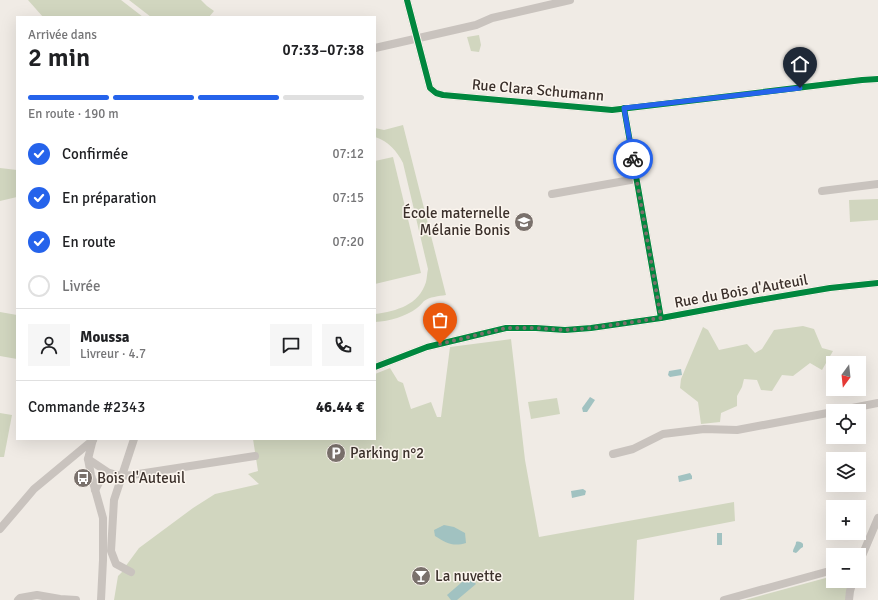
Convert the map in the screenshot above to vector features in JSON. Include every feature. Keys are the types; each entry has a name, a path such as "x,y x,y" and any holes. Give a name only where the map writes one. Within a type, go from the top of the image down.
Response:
{"street":[{"name":"Rue Clara Schumann","path":"407,0 430,88 436,93 443,95 612,110 878,79"},
{"path":"376,48 476,25 492,18 570,0"},
{"path":"624,108 661,318"},
{"path":"552,194 636,179"},
{"path":"822,191 878,184"},
{"name":"Rue du Bois d'Auteuil","path":"376,367 427,347 506,328 565,330 591,328 661,318 830,288 878,283"},
{"path":"866,405 878,403"},
{"path":"613,454 633,449 663,434 704,429 737,430 826,413"},
{"path":"93,440 88,459 102,518 103,560 101,600"},
{"path":"0,528 34,489 93,440"},
{"path":"131,572 116,564 111,551 114,500 134,440"},
{"path":"88,459 109,473 122,476 255,456"},
{"path":"95,490 102,478 109,473"},
{"path":"865,548 878,518"},
{"path":"724,600 826,572"},
{"path":"849,600 851,588"},
{"path":"18,600 20,598 37,594 60,599 76,600"}],"green space":[{"path":"28,0 121,0 142,16 42,16"},
{"path":"129,0 201,0 214,11 210,16 150,16"},
{"path":"479,35 481,45 479,52 471,51 467,37"},
{"path":"403,125 446,295 426,300 412,311 392,320 376,322 376,314 399,309 406,306 418,296 423,290 426,282 428,269 403,163 392,147 376,137 376,128 384,130"},
{"path":"393,157 421,273 376,284 376,161"},
{"path":"0,168 16,170 16,197 0,201"},
{"path":"878,199 878,220 850,222 849,200"},
{"path":"0,312 16,315 16,359 0,356"},
{"path":"803,326 814,329 822,348 833,351 830,356 826,356 826,363 822,370 810,363 793,376 782,375 772,391 761,390 757,380 744,379 737,396 737,406 721,413 720,422 701,424 698,402 680,388 681,379 703,327 708,330 719,350 747,344 755,353 762,349 774,330"},
{"path":"511,339 525,460 539,537 734,502 735,521 637,540 634,600 114,600 118,576 139,548 193,508 215,494 259,484 248,474 258,471 253,440 376,440 376,374 390,368 398,381 403,383 411,409 431,402 437,417 441,417 450,347"},
{"path":"557,398 560,414 531,419 528,402"},
{"path":"0,413 12,415 4,457 0,457"},
{"path":"826,578 826,588 848,588 847,600 745,600"}],"water":[{"path":"681,369 682,375 670,377 668,375 669,371"},
{"path":"590,397 595,400 587,412 583,412 582,408"},
{"path":"690,473 692,479 679,482 678,476"},
{"path":"583,489 586,491 585,495 572,498 571,491"},
{"path":"444,525 454,527 465,533 466,543 457,545 450,544 435,536 434,530"},
{"path":"717,533 722,533 722,545 717,545"},
{"path":"796,542 802,543 803,547 796,553 793,552 793,549"},
{"path":"469,576 476,584 457,600 451,600 447,595"}],"cycle path":[{"path":"407,0 430,88 436,93 443,95 612,110 878,79"},
{"path":"624,108 661,318"},
{"path":"376,367 427,347 506,328 565,330 591,328 661,318 830,288 878,283"}],"way so far":[{"path":"440,344 506,328 565,330 591,328 661,318 633,159"}],"place":[{"name":"École maternelle Mélanie Bonis","path":"524,222"},
{"name":"Parking n°2","path":"336,453"},
{"name":"Bois d'Auteuil","path":"83,478"},
{"name":"La nuvette","path":"421,576"}],"route":[{"path":"633,159 624,108 800,88"}]}
